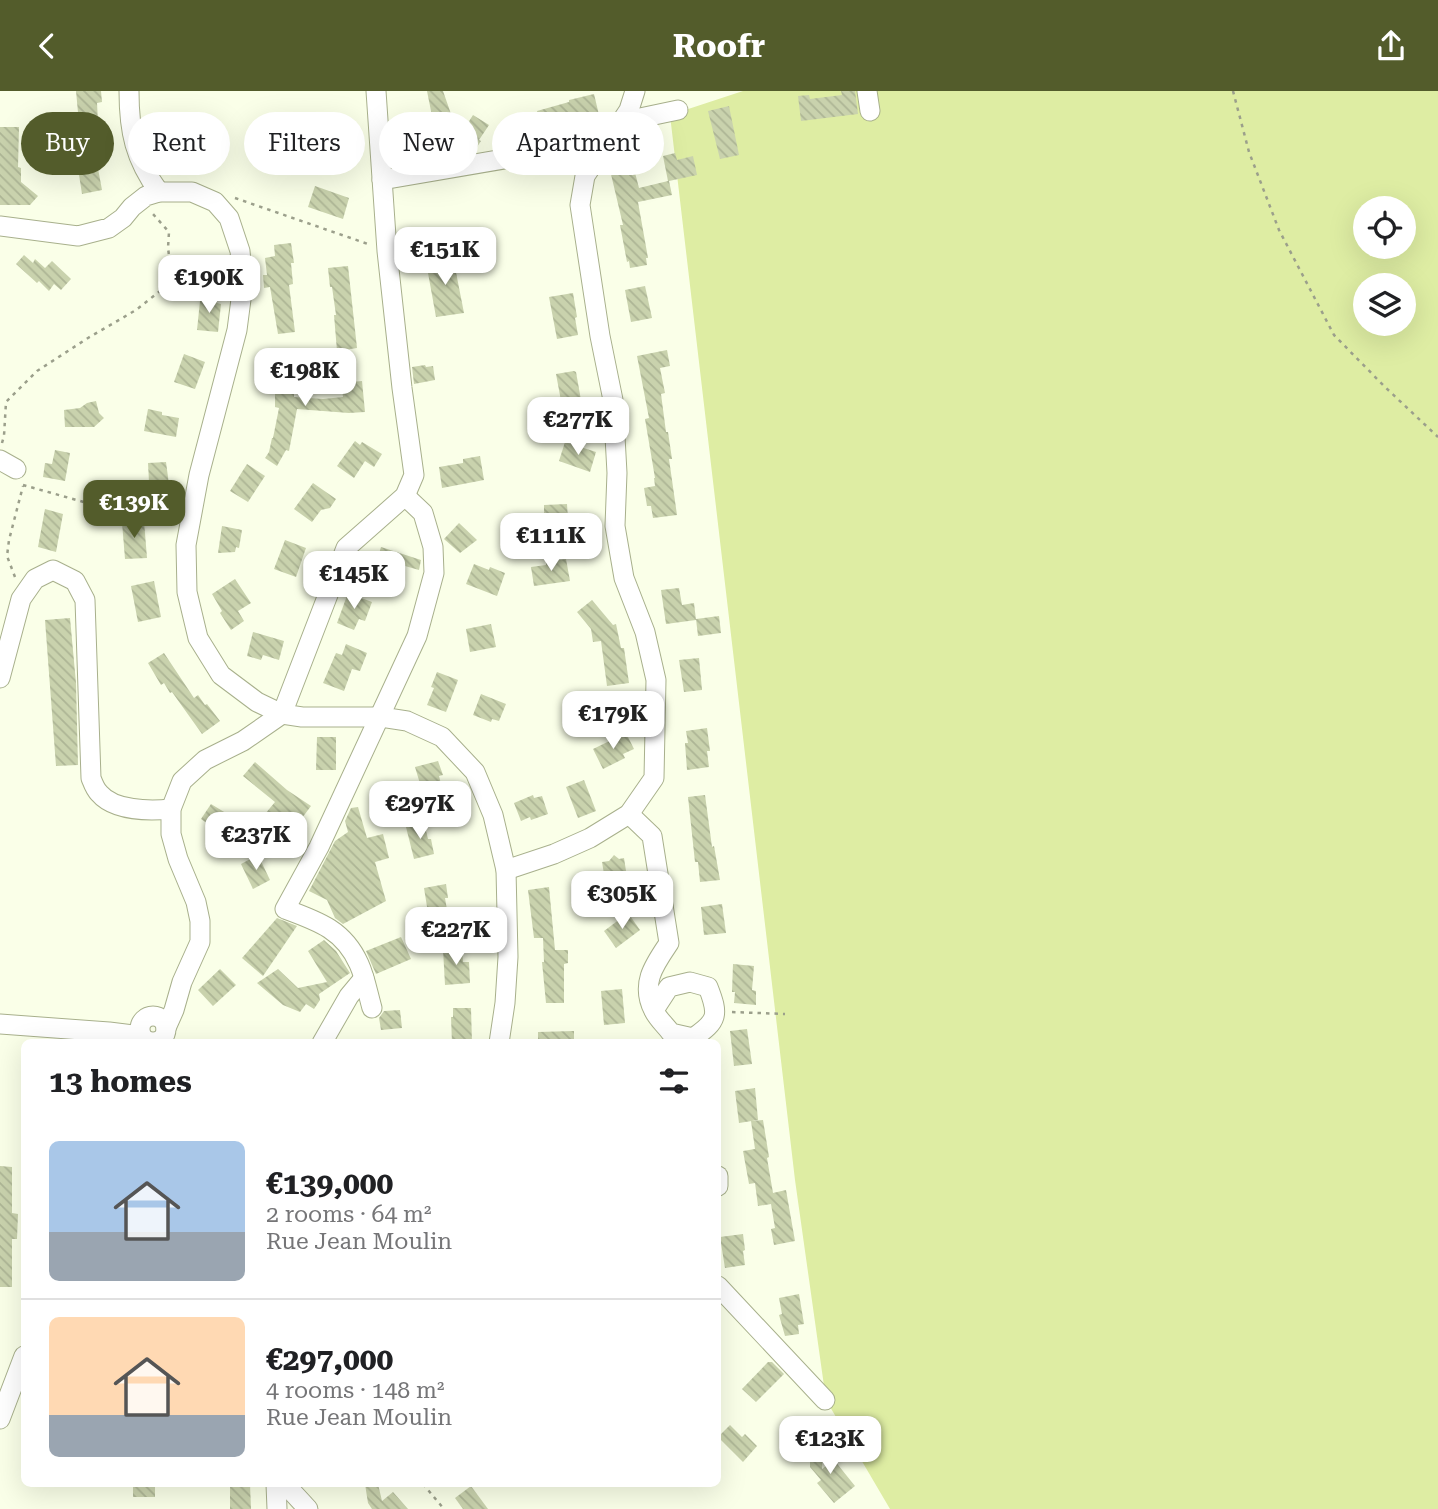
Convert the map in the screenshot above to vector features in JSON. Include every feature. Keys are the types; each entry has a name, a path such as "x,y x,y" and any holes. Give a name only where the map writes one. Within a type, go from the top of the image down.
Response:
{"street":[{"path":"129,91 133,142 145,173 159,193"},
{"path":"0,1024 52,1035 156,1033 183,982 200,942 196,902 171,835 171,809 182,781 205,760 243,741 282,714 346,548 405,496 414,475 387,251 376,91"},
{"path":"628,112 635,91"},
{"path":"867,91 870,111"},
{"path":"664,113 678,110"},
{"path":"382,180 492,161"},
{"path":"506,870 554,854 590,838 629,814 654,778 656,680 645,632 624,578 615,526 617,473 613,400 600,337 580,205 586,175"},
{"path":"0,226 78,236 108,228 146,196 159,193 191,192 215,202 229,218 240,251 243,284 237,330 199,475 186,545 187,592 198,638 221,675 257,702 282,714 302,717 379,717 407,721 442,737 475,772 494,815 506,870 508,957 500,1039"},
{"path":"372,1007 359,964 340,935 314,919 285,909 319,847 417,636 434,573 433,547 423,513 405,496"},
{"path":"0,678 21,599 35,579 53,570 75,581 85,600 91,778 97,792 111,803 149,811 171,809"},
{"path":"629,814 652,837 669,943 657,961 647,985 654,1010 671,1033 691,1039"},
{"path":"324,1039 349,996 363,978"},
{"path":"654,1010 669,987 690,982 708,987 715,1004 715,1016 695,1039"},
{"path":"721,1289 825,1399"},
{"path":"0,1419 21,1364"},
{"path":"276,1487 277,1509"},
{"path":"288,1487 308,1509"}],"path":[{"path":"1233,91 1249,152 1279,230 1334,335 1438,437"},
{"path":"221,209 234,198 387,251"},
{"path":"0,449 4,436 6,402 37,371 136,310 160,291 171,270 167,248 169,232 141,201"},
{"path":"29,587 15,577 7,556 13,472 98,506 194,503"},
{"path":"715,1011 785,1014"},
{"path":"426,1487 444,1509"}],"green space":[{"path":"743,91 1438,91 1438,1509 890,1509 826,1400 795,1180 670,115"}],"building":[{"path":"76,91 101,91 102,102 97,103 97,112 78,112"},
{"path":"427,91 443,91 450,112 431,112"},
{"path":"841,91 855,91 858,114 801,121 798,96 809,95 810,99 842,95"},
{"path":"594,94 598,112 537,112 569,102"},
{"path":"729,106 739,155 720,159 708,111"},
{"path":"478,118 489,125 479,140 481,141 478,146"},
{"path":"0,127 19,127 18,167 21,168 21,182 38,196 30,205 0,205"},
{"path":"675,153 677,160 693,156 697,175 669,181 672,195 638,202 648,258 647,265 630,268 611,175 636,175 639,188 668,181 664,156"},
{"path":"79,175 99,175 102,190 82,194"},
{"path":"315,186 349,198 343,219 308,207"},
{"path":"291,243 293,284 289,285 295,332 278,334 270,287 264,288 263,275 267,275 265,258 275,256 274,245"},
{"path":"24,255 33,263 35,259 45,268 52,261 71,279 61,290 54,284 49,291 16,264"},
{"path":"453,257 464,313 436,317 426,262"},
{"path":"348,266 357,348 337,351 336,315 328,268"},
{"path":"645,286 652,318 631,322 625,290"},
{"path":"573,293 578,335 557,339 549,297"},
{"path":"202,297 218,298 217,303 221,304 218,332 197,330"},
{"path":"667,350 670,366 660,368 665,393 661,394 672,459 669,459 677,515 653,518 651,506 647,506 644,488 655,486 655,478 645,419 649,418 637,356"},
{"path":"184,354 205,362 195,389 174,382"},
{"path":"433,366 435,380 414,384 412,367"},
{"path":"272,367 291,367 294,397 343,397 341,383 362,381 365,412 297,409 289,451 286,450 277,466 265,458 273,438 279,408 275,407 275,392 270,392"},
{"path":"574,371 584,417 564,417 556,374"},
{"path":"96,401 99,413 104,418 94,427 65,427 64,410 80,408"},
{"path":"148,409 179,418 176,437 144,431"},
{"path":"355,441 360,445 362,442 382,454 374,467 365,461 354,478 337,466"},
{"path":"565,442 596,452 590,472 559,461"},
{"path":"55,450 70,453 65,481 43,477 45,463 52,464"},
{"path":"480,456 484,480 442,488 439,467 463,463 463,459"},
{"path":"166,462 170,492 168,501 150,501 148,463"},
{"path":"247,464 265,476 248,502 230,491"},
{"path":"313,483 336,499 330,508 321,510 312,522 294,509"},
{"path":"567,504 568,519 563,520 563,528 544,529 544,505"},
{"path":"45,509 63,514 56,552 38,547"},
{"path":"144,521 147,558 125,559 122,522"},
{"path":"459,523 477,540 460,553 444,539"},
{"path":"222,526 242,530 239,548 236,547 235,552 218,553"},
{"path":"285,540 306,548 296,577 274,569"},
{"path":"381,547 421,560 419,570 391,562 386,578 365,571 369,559 378,557"},
{"path":"566,559 570,581 534,586 531,567"},
{"path":"474,564 505,573 497,596 466,584"},
{"path":"235,579 251,603 238,611 244,621 231,630 212,594"},
{"path":"154,581 161,617 138,622 131,586"},
{"path":"679,588 682,605 694,603 696,620 666,624 661,590"},
{"path":"348,593 372,602 365,621 359,619 354,630 337,623"},
{"path":"592,600 613,625 616,624 621,648 624,648 629,683 607,686 601,641 593,642 591,629 577,612"},
{"path":"719,616 721,633 698,636 696,619"},
{"path":"70,618 76,683 78,765 56,766 45,620"},
{"path":"491,624 496,647 470,652 466,629"},
{"path":"253,632 284,641 279,660 263,655 261,660 247,656"},
{"path":"346,644 367,653 360,671 352,669 344,691 323,683 336,653 342,655"},
{"path":"164,653 194,698 198,695 220,721 202,734 172,692 170,693 164,683 161,685 148,663"},
{"path":"699,658 702,690 684,692 679,660"},
{"path":"437,672 458,680 446,712 427,705"},
{"path":"481,694 506,704 499,721 492,719 491,722 473,715"},
{"path":"707,728 709,767 687,770 686,731"},
{"path":"626,733 634,749 623,754 625,758 603,769 593,749"},
{"path":"317,737 336,737 336,770 316,770"},
{"path":"438,761 443,775 439,776 443,792 424,797 415,767"},
{"path":"255,762 287,790 311,806 280,849 255,826 275,802 243,776"},
{"path":"584,780 596,811 578,818 566,787"},
{"path":"533,795 534,798 542,796 548,814 521,821 514,803"},
{"path":"705,795 712,847 714,846 720,880 700,882 698,862 695,862 688,797"},
{"path":"211,804 239,821 228,838 201,819"},
{"path":"358,807 367,838 383,834 389,858 375,862 386,901 343,924 335,918 327,900 309,891 335,841 348,832 345,821 351,808"},
{"path":"424,823 434,854 414,859 406,827"},
{"path":"258,855 270,880 253,889 241,864"},
{"path":"614,855 619,859 624,858 626,871 622,872 625,889 607,892 602,862 609,861"},
{"path":"446,884 448,916 429,919 424,888"},
{"path":"549,887 555,950 568,950 568,963 564,964 564,1003 546,1003 542,962 543,938 534,938 528,890"},
{"path":"722,904 726,933 704,935 701,907"},
{"path":"628,913 640,930 616,948 604,931"},
{"path":"277,918 297,926 263,976 242,958"},
{"path":"401,937 411,959 376,974 366,951"},
{"path":"324,940 336,951 350,973 319,994 320,1000 314,1009 306,1004 300,1012 283,1005 257,983 278,969 298,988 327,982 308,951"},
{"path":"462,948 463,962 469,962 470,983 445,985 443,949"},
{"path":"733,964 754,966 752,990 756,991 756,1005 734,1003"},
{"path":"220,969 236,985 213,1006 198,990"},
{"path":"622,989 625,1023 604,1025 601,991"},
{"path":"453,1008 471,1008 472,1039 452,1039"},
{"path":"400,1010 402,1028 381,1030 379,1018 384,1011"},
{"path":"747,1029 752,1064 734,1066 730,1031"},
{"path":"574,1031 574,1039 538,1039 538,1032"},
{"path":"755,1088 758,1120 739,1123 735,1091"},
{"path":"763,1120 773,1193 786,1190 795,1241 774,1245 771,1229 775,1228 771,1204 758,1206 755,1183 749,1184 743,1151 755,1149 751,1121"},
{"path":"0,1166 12,1167 12,1213 18,1214 17,1239 12,1239 12,1287 0,1287"},
{"path":"743,1234 745,1265 725,1268 721,1237"},
{"path":"799,1294 804,1324 798,1325 799,1334 785,1336 779,1315 782,1314 779,1298"},
{"path":"768,1362 772,1362 784,1374 756,1402 742,1389"},
{"path":"730,1425 742,1437 745,1434 757,1446 743,1462 721,1440 721,1434"},
{"path":"810,1447 823,1447 822,1469 834,1460 855,1486 834,1503 817,1483 821,1480 810,1467"},
{"path":"133,1487 155,1487 155,1497 133,1497"},
{"path":"230,1487 250,1487 251,1509 230,1509"},
{"path":"365,1487 379,1487 382,1501 393,1492 408,1509 372,1509 368,1503"},
{"path":"472,1487 488,1509 463,1509 455,1498"}]}
